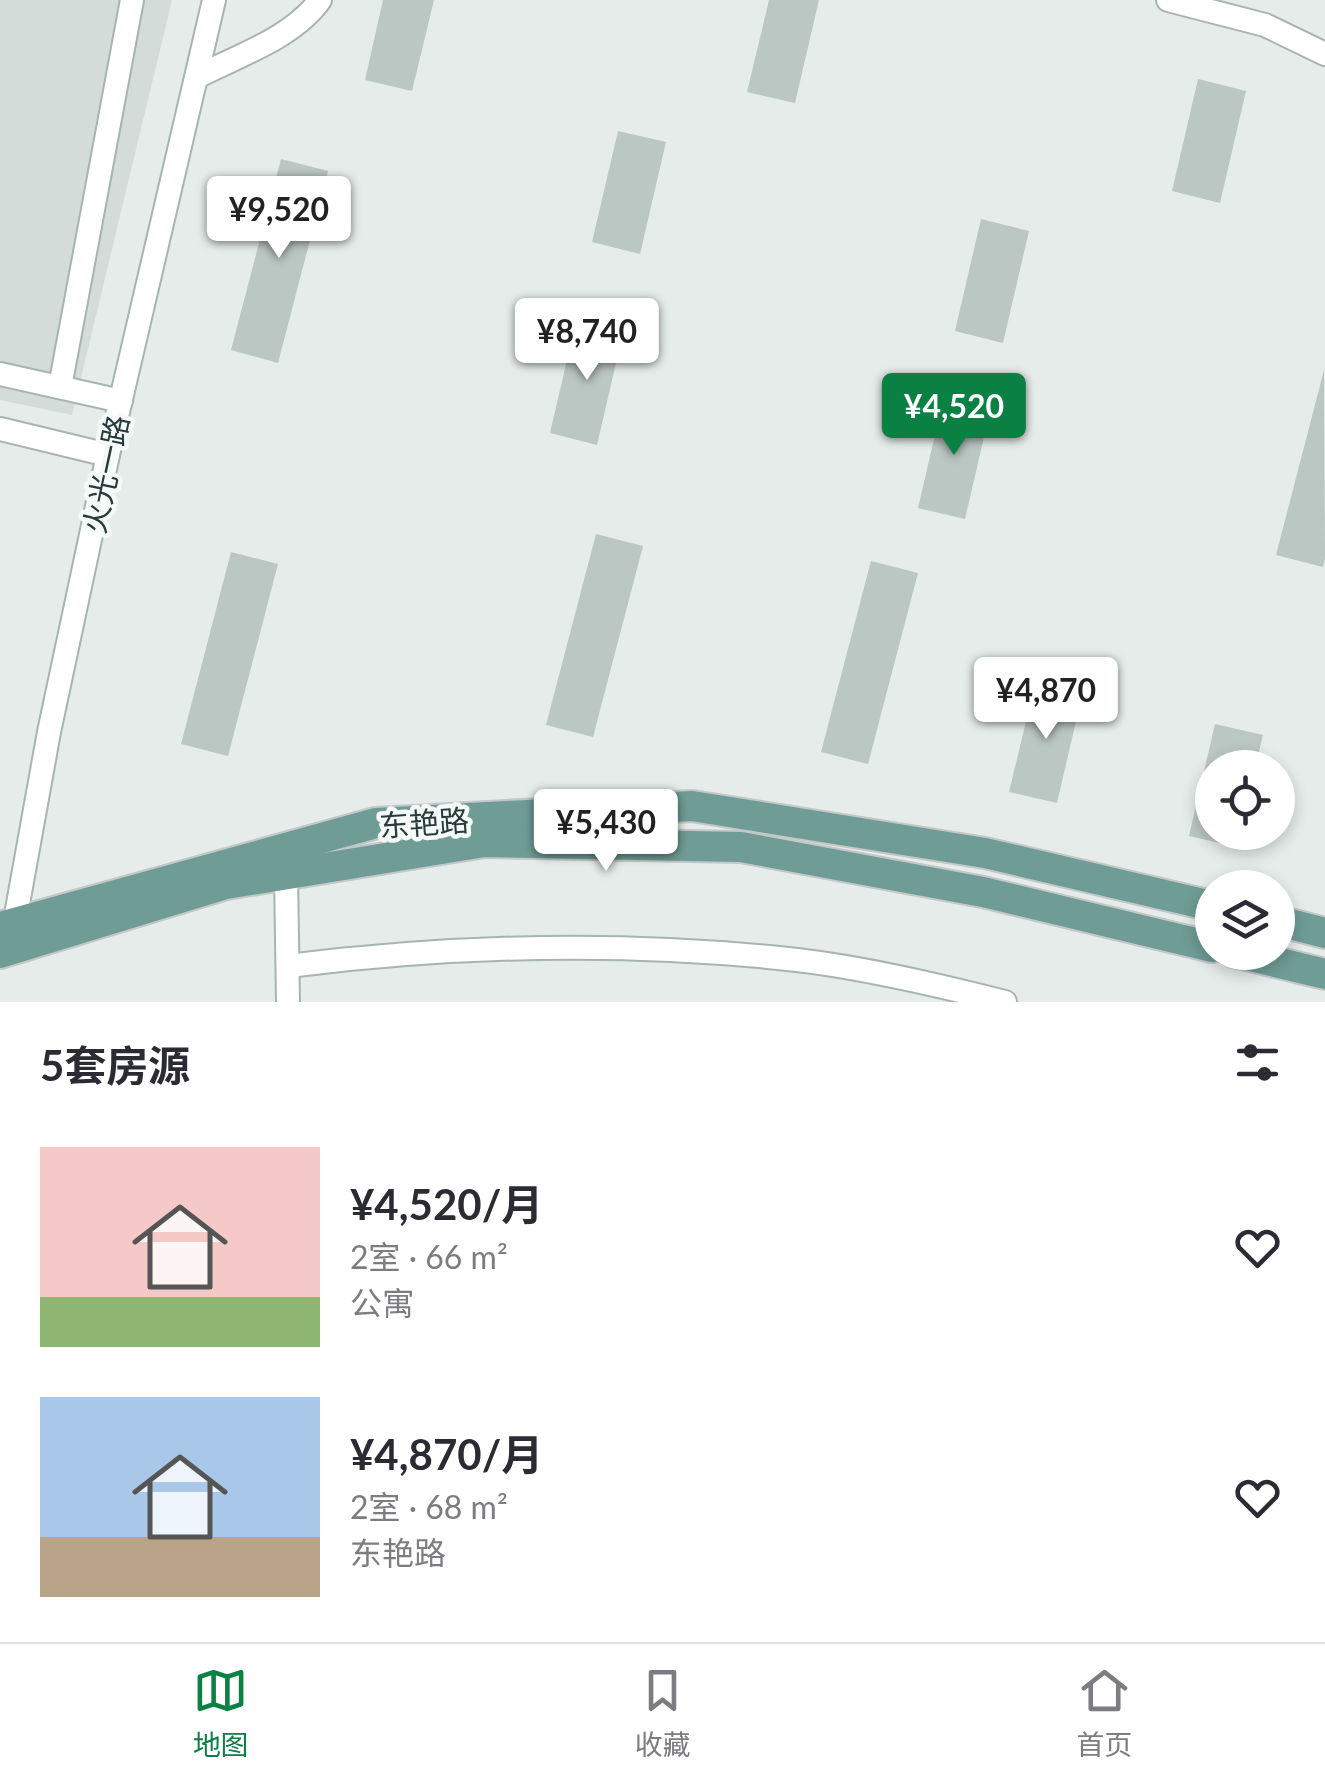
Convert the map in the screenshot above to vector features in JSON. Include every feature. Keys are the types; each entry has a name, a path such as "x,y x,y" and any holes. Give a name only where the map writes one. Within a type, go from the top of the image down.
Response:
{"main road":[{"name":"东艳路","path":"6,938 376,823 692,806 985,853 1195,902"},
{"name":"东艳路","path":"6,938 226,884 484,842 741,847 983,892 1195,943"},
{"path":"1295,926 1325,932"},
{"path":"1295,967 1325,974"}],"street":[{"path":"60,387 132,0"},
{"name":"火光一路","path":"6,938 120,400 214,0"},
{"path":"196,77 276,37 312,12 320,0"},
{"path":"1168,0 1265,25 1325,54"},
{"path":"0,374 120,400"},
{"path":"0,430 108,455"},
{"path":"286,874 288,1002"},
{"path":"288,966 399,952 561,948 708,952 800,960 1005,1002"}],"shaded area":[{"path":"0,0 172,0 72,415 0,400"}],"building":[{"path":"383,0 434,0 412,91 365,80"},
{"path":"769,0 819,0 795,103 747,92"},
{"path":"1198,79 1246,91 1220,203 1172,191"},
{"path":"618,131 666,142 640,254 592,242"},
{"path":"281,159 328,171 278,363 231,350"},
{"path":"981,219 1029,231 1003,343 955,331"},
{"path":"576,321 623,333 597,445 550,433"},
{"path":"1324,370 1325,558 1323,567 1276,555"},
{"path":"944,396 991,407 965,519 918,508"},
{"path":"596,534 643,546 593,737 546,725"},
{"path":"231,552 278,564 228,756 181,744"},
{"path":"871,561 918,573 868,764 821,752"},
{"path":"1036,680 1083,691 1057,803 1009,792"},
{"path":"1215,724 1263,735 1259,750 1209,750"},
{"path":"1195,810 1195,837 1189,836"}]}
